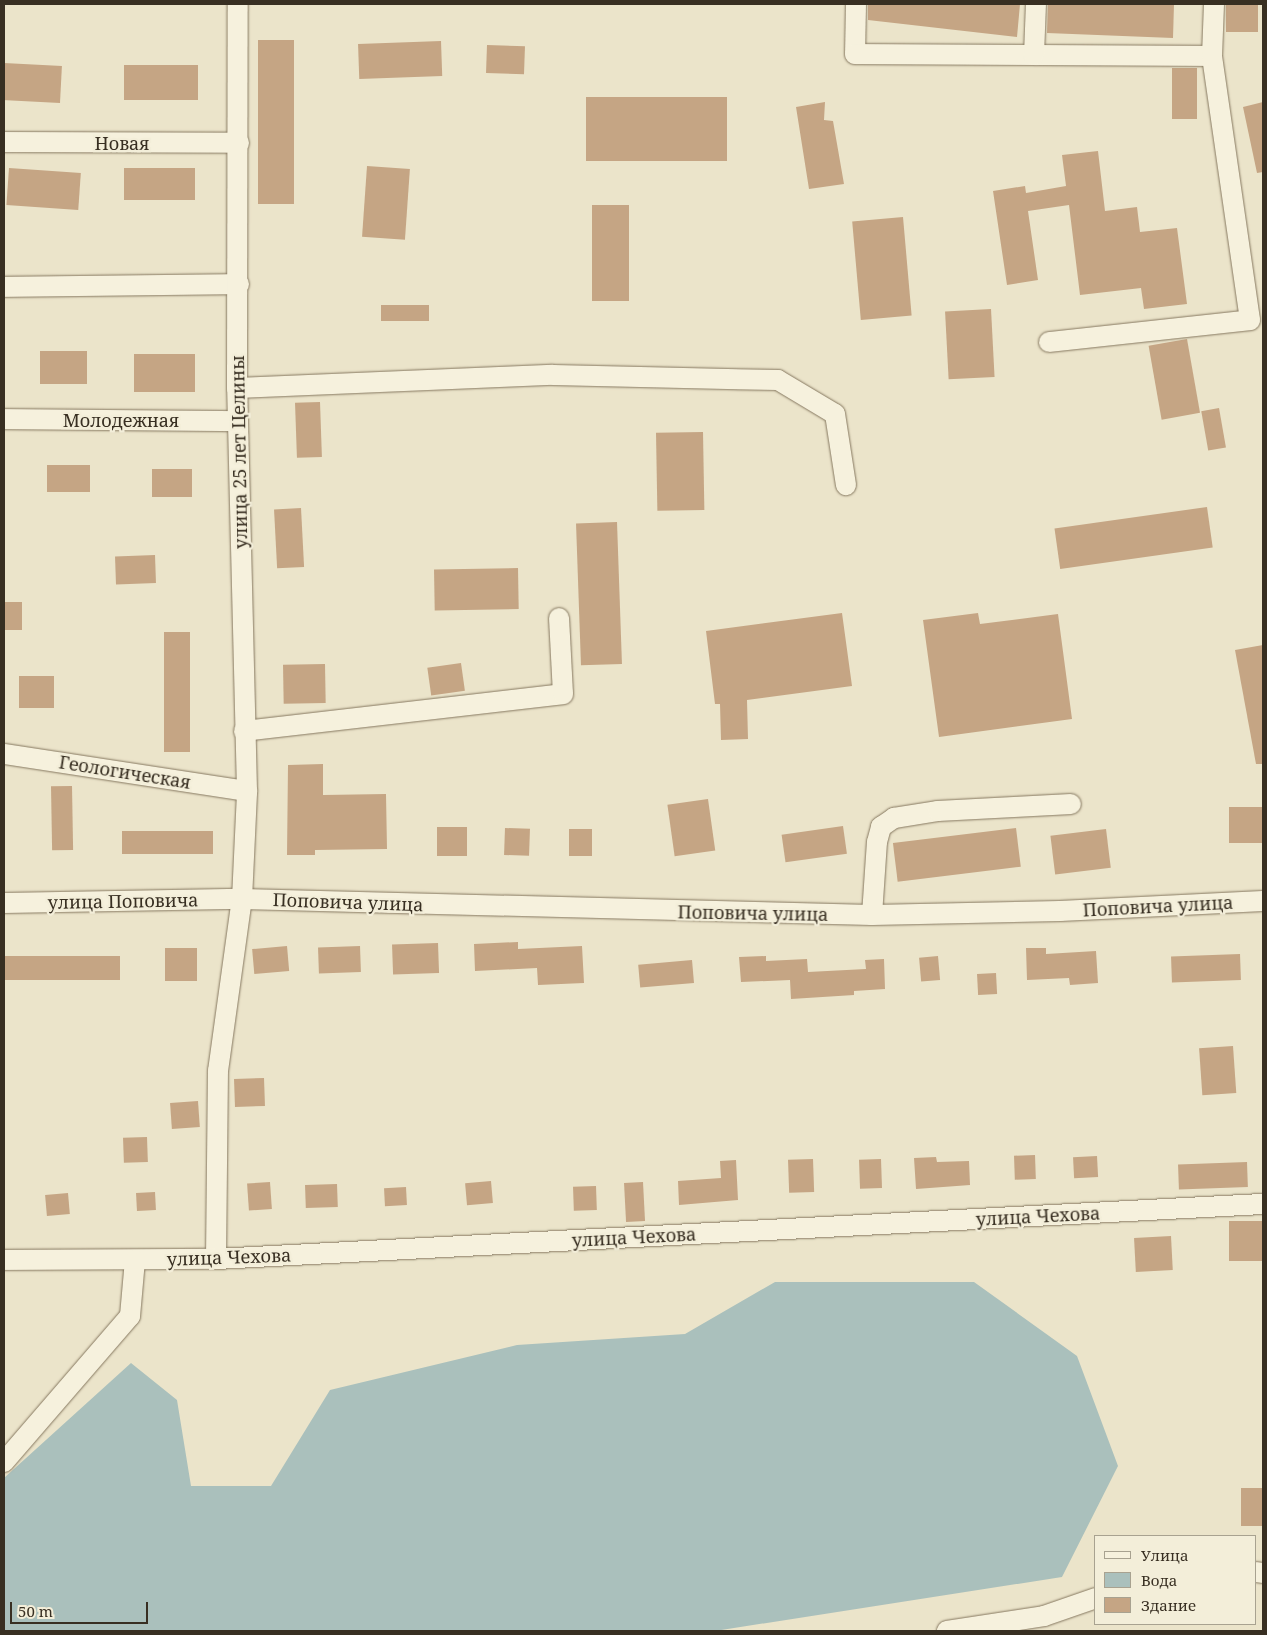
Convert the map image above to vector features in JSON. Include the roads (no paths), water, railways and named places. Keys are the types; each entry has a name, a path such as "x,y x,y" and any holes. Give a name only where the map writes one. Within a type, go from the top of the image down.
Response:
{"street":[{"name":"улица 25 лет Целины","path":"216,1259 218,1071 242,899 247,791 244,731 237,388 240,143 238,4"},
{"path":"856,4 855,54 1212,56"},
{"path":"1034,54 1036,4"},
{"path":"1049,342 1250,320 1212,56 1214,4"},
{"name":"Новая","path":"4,142 240,143"},
{"path":"4,287 239,284"},
{"path":"237,388 553,375 778,380 835,414 846,485"},
{"name":"Молодежная","path":"4,419 238,421"},
{"path":"244,731 563,694 559,618"},
{"name":"Геологическая","path":"4,754 247,791"},
{"path":"872,915 876,842 881,827 894,818 938,811 1071,804"},
{"name":"улица Поповича","path":"4,903 242,899"},
{"name":"Поповича улица","path":"242,899 872,915 1060,912 1263,901"},
{"name":"улица Чехова","path":"4,1260 216,1259 1263,1204"},
{"path":"4,1462 130,1316 135,1260"},
{"path":"947,1631 1044,1616 1094,1599"}],"water":[{"path":"775,1282 974,1282 1077,1356 1118,1466 1062,1577 715,1631 4,1631 4,1478 131,1363 177,1400 191,1486 271,1486 330,1390 517,1345 685,1334"}]}
